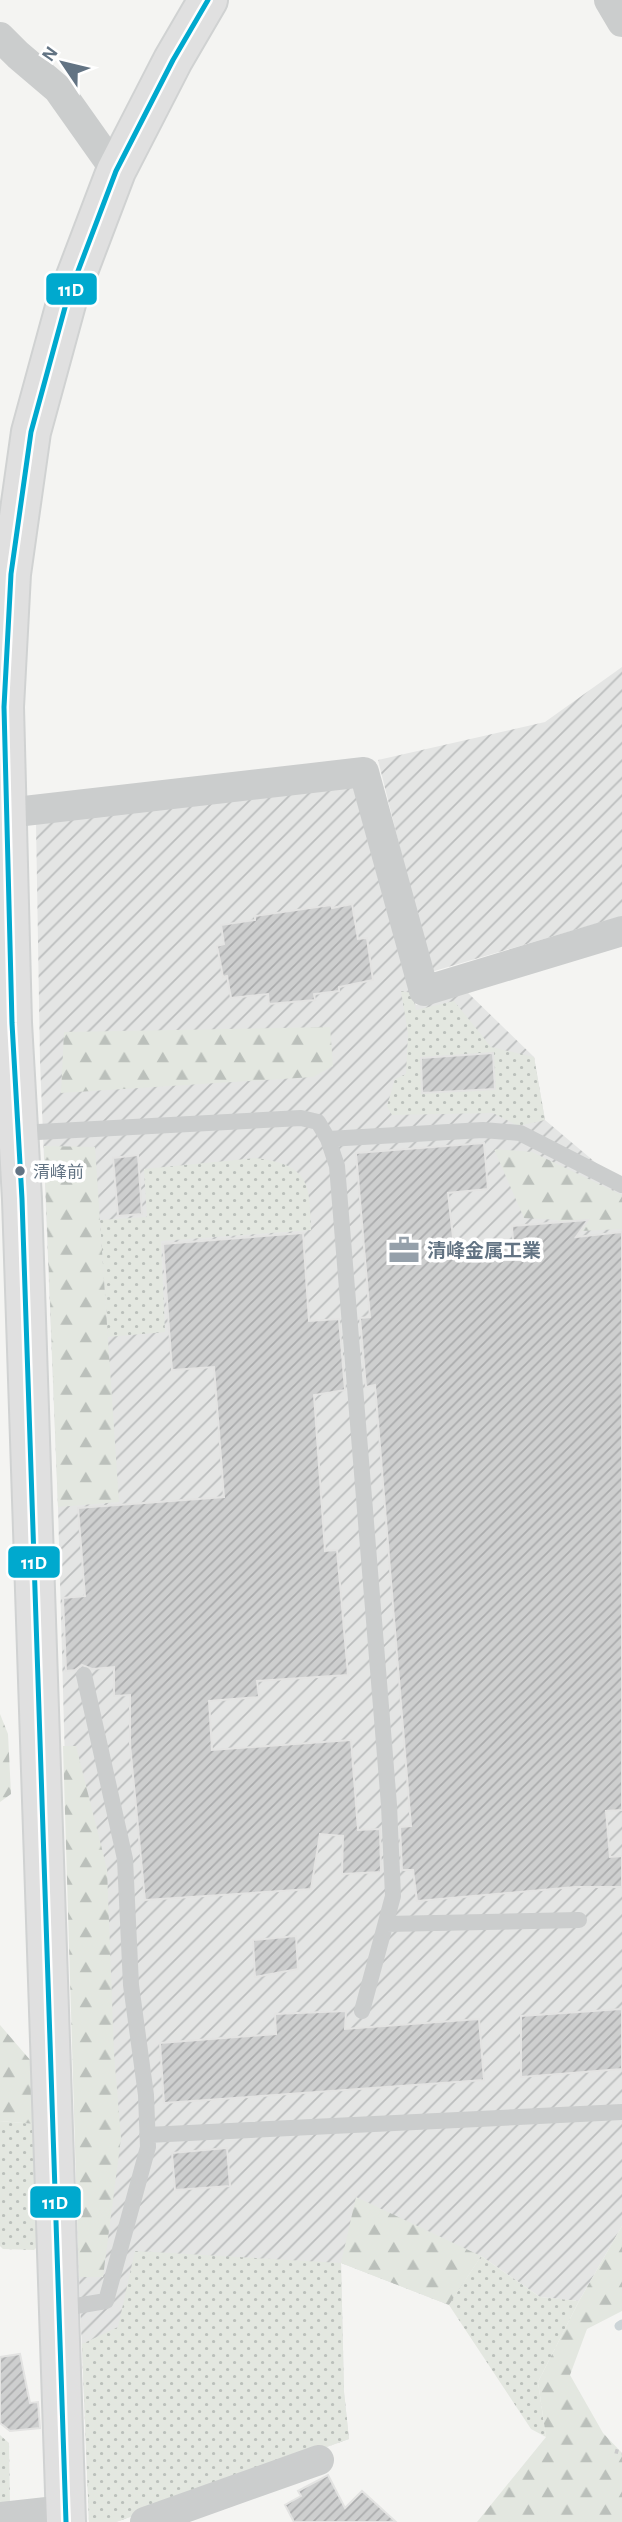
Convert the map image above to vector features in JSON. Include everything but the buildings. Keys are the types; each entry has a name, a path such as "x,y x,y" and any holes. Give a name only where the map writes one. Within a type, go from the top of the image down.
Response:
{"main road":[{"path":"65,2516 11,1210 19,1133 12,1023 4,614 31,432 67,300 116,171 173,60 208,0"}],"street":[{"path":"609,0 622,22"},
{"path":"6,51 58,89 116,171"},
{"path":"7,813 364,772 424,991 622,931"},
{"path":"145,2522 319,2460"},
{"path":"0,2517 65,2516"}],"lane":[{"path":"19,1133 301,1118 318,1122 328,1139 337,1166 389,1805 393,1896 362,2011"},
{"path":"328,1139 483,1130 520,1133 622,1185"},
{"path":"58,2309 106,2301 148,2147 146,2095 131,1985 125,1860 84,1675"},
{"path":"386,1924 579,1920"},
{"path":"147,2135 622,2112"}],"path":[{"path":"615,2451 622,2453"}],"shaded area":[{"path":"622,667 622,916 431,972 378,760 545,722"},
{"path":"352,783 416,1005 466,991 534,1057 545,1120 602,1168 622,1178 622,2226 579,2301 540,2297 481,2256 449,2305 341,2263 344,2392 349,2439 116,2522 89,2522 79,2277 58,1507 40,1060 36,823"}],"green space":[{"path":"401,991 412,993 416,1010 454,1001 491,1047 534,1057 545,1120 518,1126 493,1113 392,1115 387,1106 395,1079 406,1074 408,1033","holes":["493,1053 494,1089 423,1093 421,1058"]},
{"path":"330,1027 333,1066 313,1077 61,1093 64,1032"},
{"path":"44,1146 95,1147 119,1502 58,1507"},
{"path":"494,1149 532,1152 622,1195 622,1229 561,1232 558,1220 524,1218"},
{"path":"256,1158 287,1166 303,1179 309,1200 311,1230 161,1241 165,1332 108,1337 100,1220 147,1217 144,1169"},
{"path":"0,1714 8,1734 11,1794 0,1802"},
{"path":"63,1746 76,1746 107,1869 114,2053 121,2138 103,2277 79,2277"},
{"path":"0,2025 31,2061 35,2124 0,2121"},
{"path":"0,2121 35,2124 43,2241 34,2250 3,2249 0,2246"},
{"path":"356,2197 481,2256 449,2305 341,2263"},
{"path":"622,2226 622,2311 587,2329 570,2375 603,2433 622,2453 622,2522 477,2522 546,2437 538,2382 579,2301"},
{"path":"135,2251 341,2263 344,2392 349,2439 116,2522 89,2522 82,2344 118,2327"},
{"path":"481,2256 540,2297 579,2301 538,2382 546,2437 531,2429 449,2305"},
{"path":"0,2435 9,2443 10,2504 0,2505"}],"transit line":[{"name":"11D","path":"66,2522 22,1199 12,1023 4,707 11,574 31,432 67,300 116,171 173,60 208,0"}],"place":[{"name":"清峰前","path":"20,1171"},
{"name":"清峰金属工業","path":"404,1250"}]}
